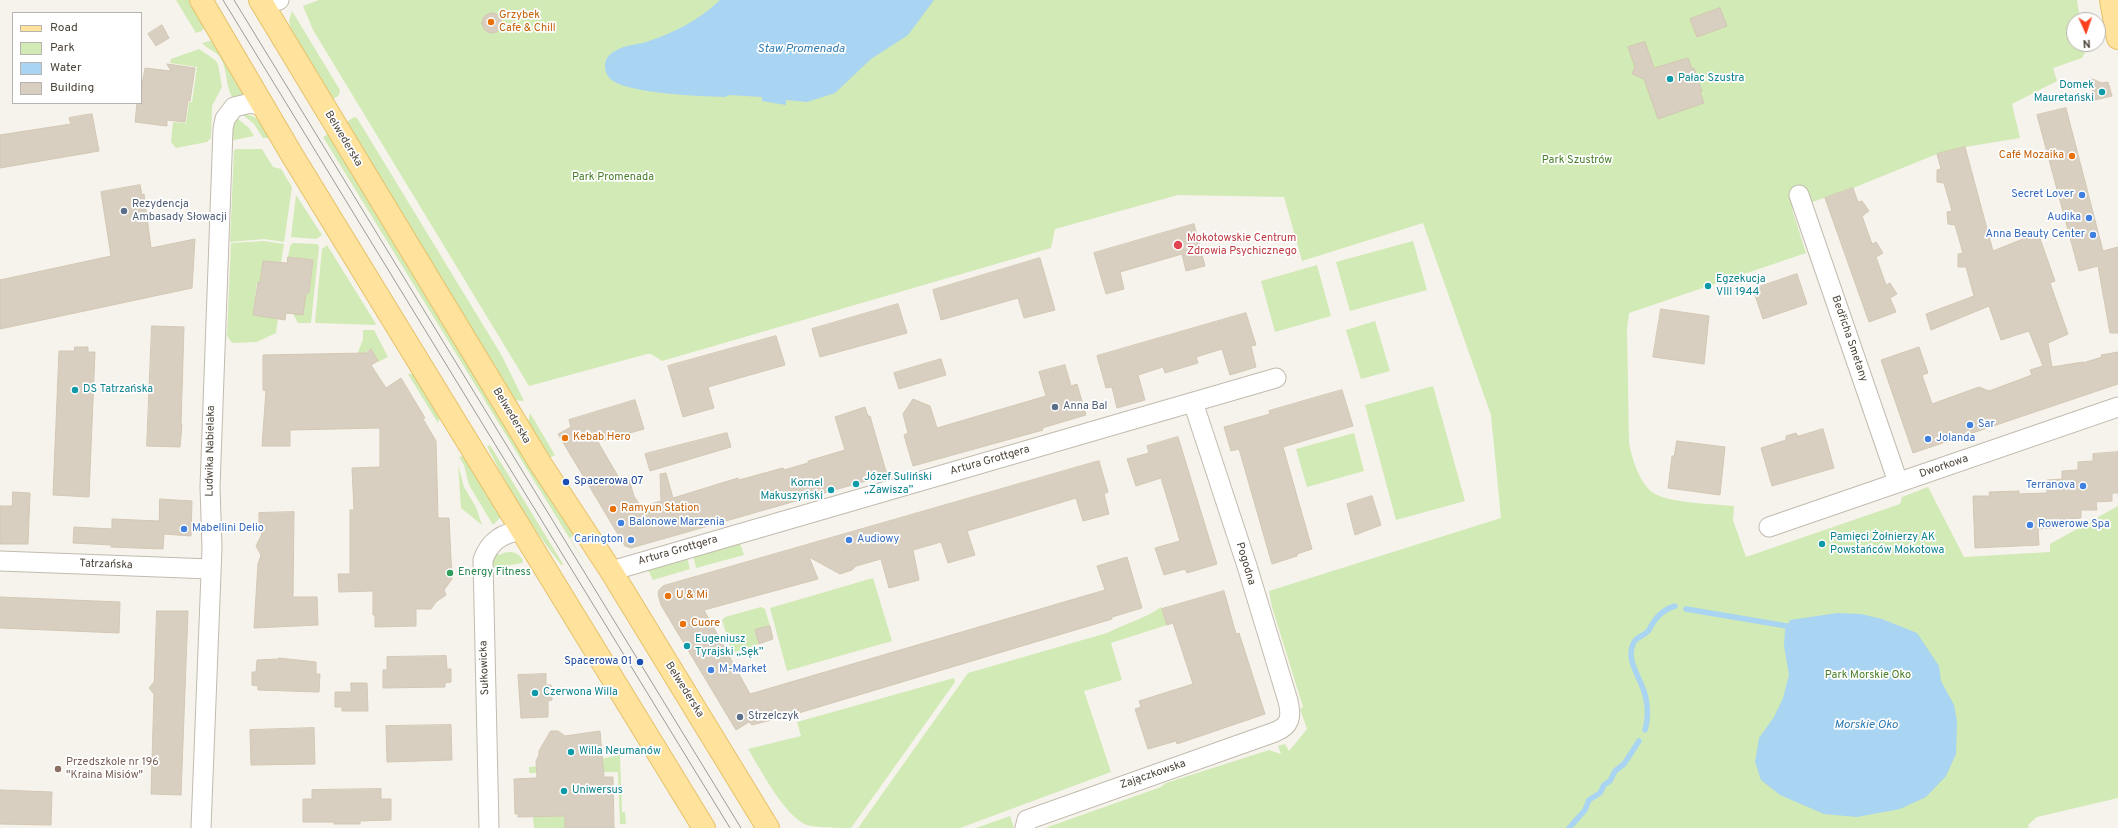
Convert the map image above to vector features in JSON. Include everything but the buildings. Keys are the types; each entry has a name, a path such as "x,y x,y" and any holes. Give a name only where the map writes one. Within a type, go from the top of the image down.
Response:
{"main road":[{"path":"201,0 263,106 704,828"},
{"path":"2111,0 2118,38"},
{"name":"Belwederska","path":"267,2 540,463 610,571 768,828"}],"street":[{"name":"Ludwika Nabielaka","path":"201,828 211,569 210,487 222,143 225,119 234,107 246,103 263,106"},
{"name":"Bedřicha Smetany","path":"1799,195 1898,482"},
{"name":"Artura Grottgera","path":"610,571 1276,378"},
{"name":"Pogodna","path":"1193,402 1247,566 1290,709 1289,722 1286,726"},
{"name":"Dworkowa","path":"1769,527 2118,407"},
{"name":"Sułkowicka","path":"489,828 483,560 487,551 501,536 509,532 522,531"},
{"name":"Tatrzańska","path":"0,561 211,569"},
{"name":"Zajączkowska","path":"1025,828 1027,820 1275,732 1286,726"}],"green space":[{"path":"176,0 189,0 205,26 202,31 196,33"},
{"path":"319,0 2077,0 2079,12 2066,12 2066,52 2085,52 2082,58 2053,68 2057,81 2012,104 2020,138 1965,147 1937,154 1853,188 1792,209 1806,253 1629,313 1627,329 1629,443 1632,456 1641,478 1655,494 1682,501 1734,506 1733,520 1746,557 1900,504 1902,497 1928,487 1964,557 2050,552 2050,544 2118,506 2118,798 2037,817 2028,825 2029,828 1045,828 1161,787 1166,783 1269,750 1281,754 1278,746 1285,744 1289,751 1307,729 1300,709 1303,707 1272,607 1269,591 1501,518 1491,415 1423,223 1302,261 1284,197 1178,195 1055,229 1051,248 662,361 651,354 647,354 529,386 313,30 303,6"},
{"path":"292,11 340,90 339,95 332,100 291,30 289,21"},
{"path":"214,41 244,94 232,97 228,87 223,62 216,53 202,43"},
{"path":"199,49 215,60 218,64 222,87 212,106 211,138 207,142 176,148 171,142 173,122 186,123 189,102 192,102 197,67 170,63 171,59"},
{"path":"243,115 253,116 256,118 262,125 269,138 263,138 254,124"},
{"path":"236,117 249,128 254,136 229,141 230,129"},
{"path":"354,117 357,118 502,356 524,401 513,400 345,123"},
{"path":"328,134 532,471 575,535 570,538 592,575 323,137"},
{"path":"262,149 273,167 281,169 292,187 284,242 264,239 230,242 234,150"},
{"path":"296,195 322,235 316,239 291,237"},
{"path":"264,241 284,244 281,263 263,261 260,283 257,282 253,315 278,318 276,333 257,342 232,343 227,336 231,243"},
{"path":"1413,241 1427,290 1350,311 1336,262"},
{"path":"293,243 317,244 319,247 311,323 298,323 293,314 306,293 309,293 313,260 288,257 290,246"},
{"path":"327,245 376,324 315,322 322,249"},
{"path":"1317,265 1331,316 1275,332 1261,281"},
{"path":"1375,321 1390,371 1361,379 1346,330"},
{"path":"363,330 374,330 388,357 378,362 370,349 360,356 359,370 358,352 363,339"},
{"path":"408,374 414,374 440,417 438,423"},
{"path":"1433,386 1465,501 1396,520 1365,405"},
{"path":"530,413 555,455 549,458 528,423"},
{"path":"1354,433 1364,471 1307,487 1296,449"},
{"path":"490,445 563,564 561,565 550,551 530,522 503,477 487,446"},
{"path":"464,456 501,517 493,525 469,485 464,465 459,457"},
{"path":"458,465 464,487 476,507 482,525 461,508"},
{"path":"740,543 744,555 696,568 693,556"},
{"path":"496,550 499,555 506,552 515,553 521,557 523,560 522,563 488,569"},
{"path":"687,558 690,569 653,580 648,570"},
{"path":"873,578 892,641 787,671 770,608"},
{"path":"761,607 765,609 770,626 755,631 759,644 732,653 722,620 725,617"},
{"path":"1161,607 1167,625 1111,643 1122,680 1084,691 1111,772 960,828 858,828 968,673 1107,633 1148,615"},
{"path":"954,678 955,682 851,828 812,826 799,821 774,792 748,749 801,736 797,722"},
{"path":"620,755 622,812 625,812 626,824 620,824 618,772 529,773 529,767 591,761"},
{"path":"565,816 565,828 534,828 533,817"},
{"path":"1010,816 1014,828 976,828"}],"water":[{"name":"Staw Promenada","path":"720,0 934,0 908,35 871,59 835,93 807,102 786,100 786,105 762,101 762,97 729,95 725,97 699,96 651,92 623,85 611,80 608,77 605,63 608,56 612,53 620,48 646,42 676,30 704,14"},
{"name":"Morskie Oko","path":"1837,613 1861,614 1882,619 1917,633 1939,666 1941,681 1954,705 1957,721 1956,754 1946,776 1926,797 1900,809 1857,817 1824,814 1780,795 1761,780 1755,762 1759,738 1774,717 1783,698 1789,675 1784,646 1785,630 1790,620"}],"waterway":[{"path":"1645,730 1647,703 1645,692 1633,665 1631,651 1634,641 1649,630 1659,615 1675,606"},
{"path":"1686,609 1787,626"},
{"path":"1569,828 1585,810 1589,800 1600,793 1604,785 1610,781 1615,771 1624,764 1639,741"}],"tram line":[{"path":"223,0 730,828"},
{"path":"234,0 741,828"}],"place":[{"name":"Grzybek Cafe & Chill","path":"491,22"},
{"name":"Pałac Szustra","path":"1670,79"},
{"name":"Domek Mauretański","path":"2102,92"},
{"name":"Café Mozaika","path":"2072,156"},
{"name":"Secret Lover","path":"2082,195"},
{"name":"Rezydencja Ambasady Słowacji","path":"124,211"},
{"name":"Audika","path":"2089,218"},
{"name":"Anna Beauty Center","path":"2093,235"},
{"name":"Mokotowskie Centrum Zdrowia Psychicznego","path":"1178,245"},
{"name":"Egzekucja VIII 1944","path":"1708,286"},
{"name":"DS Tatrzańska","path":"75,390"},
{"name":"Anna Bal","path":"1055,407"},
{"name":"Sar","path":"1970,425"},
{"name":"Kebab Hero","path":"565,438"},
{"name":"Jolanda","path":"1928,439"},
{"name":"Spacerowa 07","path":"566,482"},
{"name":"Józef Suliński „Zawisza”","path":"856,484"},
{"name":"Terranova","path":"2083,486"},
{"name":"Kornel Makuszyński","path":"831,490"},
{"name":"Ramyun Station","path":"613,509"},
{"name":"Balonowe Marzenia","path":"621,523"},
{"name":"Rowerowe Spa","path":"2030,525"},
{"name":"Mabellini Delio","path":"184,529"},
{"name":"Carington","path":"631,540"},
{"name":"Audiowy","path":"849,540"},
{"name":"Pamięci Żołnierzy AK Powstańców Mokotowa","path":"1822,544"},
{"name":"Energy Fitness","path":"450,573"},
{"name":"U & Mi","path":"668,596"},
{"name":"Cuore","path":"683,624"},
{"name":"Eugeniusz Tyrajski „Sęk”","path":"687,646"},
{"name":"Spacerowa 01","path":"640,662"},
{"name":"M-Market","path":"711,670"},
{"name":"Czerwona Willa","path":"535,693"},
{"name":"Strzelczyk","path":"740,717"},
{"name":"Willa Neumanów","path":"571,752"},
{"name":"Przedszkole nr 196 \"Kraina Misiów\"","path":"58,769"},
{"name":"Uniwersus","path":"564,791"}],"park label":[{"name":"Park Szustrów","path":"1577,161"},
{"name":"Park Promenada","path":"613,178"},
{"name":"Park Morskie Oko","path":"1868,676"}]}
